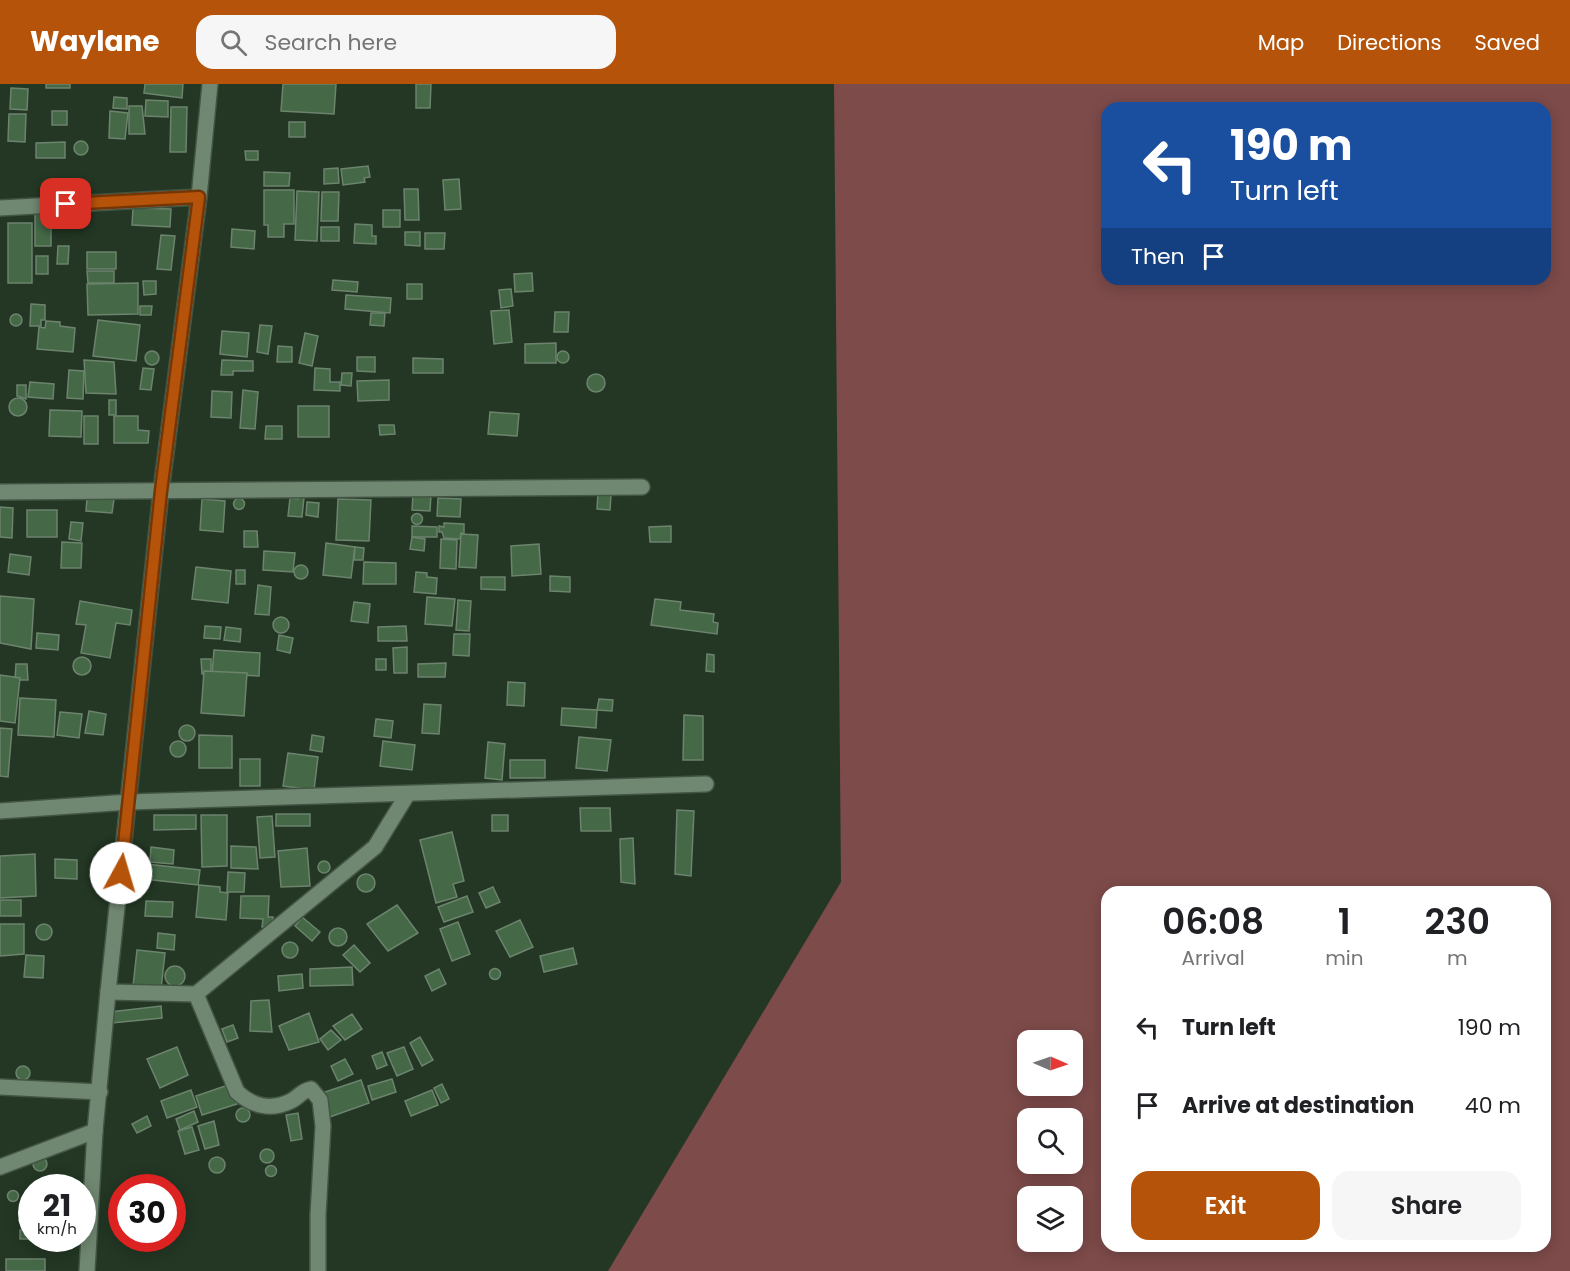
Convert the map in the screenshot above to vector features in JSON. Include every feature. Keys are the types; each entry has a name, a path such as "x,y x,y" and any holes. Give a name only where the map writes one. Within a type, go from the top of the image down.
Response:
{"street":[{"path":"87,1271 95,1131 108,992 161,491 199,197 210,84"},
{"path":"0,208 199,197"},
{"path":"0,492 642,487"},
{"path":"0,811 129,802 706,784"},
{"path":"108,992 196,994 375,847 406,795"},
{"path":"196,994 237,1092 247,1101 261,1107 292,1101 300,1091 310,1089 320,1100 323,1126 318,1215 318,1271"},
{"path":"0,1086 100,1092"},
{"path":"0,1167 95,1131"}],"shaded area":[{"path":"834,84 1570,84 1570,1271 608,1271 841,882"}],"building":[{"path":"46,84 70,84 70,88 46,88"},
{"path":"145,84 183,84 182,98 144,93"},
{"path":"283,84 336,84 334,114 281,111"},
{"path":"416,84 431,84 430,108 416,108"},
{"path":"11,88 28,89 27,110 10,109"},
{"path":"114,97 127,98 127,109 113,108"},
{"path":"146,100 168,101 168,117 145,116"},
{"path":"129,106 142,106 145,134 129,134"},
{"path":"171,107 187,107 186,152 170,152"},
{"path":"52,111 67,111 67,125 52,125"},
{"path":"110,111 128,113 125,139 109,138"},
{"path":"9,114 26,114 25,142 8,141"},
{"path":"289,122 305,122 305,137 289,137"},
{"path":"78,141 84,141 88,148 84,155 78,155 74,151 74,145"},
{"path":"65,142 65,158 36,158 36,143"},
{"path":"245,151 258,151 258,160 246,160"},
{"path":"368,166 370,177 364,178 365,182 343,185 341,169"},
{"path":"338,168 339,183 324,184 324,169"},
{"path":"264,172 290,173 289,186 264,186"},
{"path":"459,179 461,209 445,210 443,180"},
{"path":"404,189 418,189 419,220 405,220"},
{"path":"264,190 294,190 294,224 284,224 284,237 268,237 268,225 264,225"},
{"path":"297,191 319,192 317,241 295,240"},
{"path":"322,192 339,192 338,221 321,221"},
{"path":"133,208 171,209 170,227 132,225"},
{"path":"383,210 400,210 400,227 383,227"},
{"path":"35,214 51,214 51,246 35,246"},
{"path":"8,223 32,223 32,283 8,283"},
{"path":"355,224 372,225 372,236 376,236 376,244 354,243"},
{"path":"321,227 339,227 339,241 321,241"},
{"path":"232,229 255,231 254,249 231,247"},
{"path":"405,232 420,232 420,246 405,245"},
{"path":"425,233 445,233 444,249 425,249"},
{"path":"161,235 175,236 171,270 157,269"},
{"path":"58,246 69,246 68,264 57,264"},
{"path":"87,252 116,252 116,269 87,269"},
{"path":"36,256 48,256 48,274 36,274"},
{"path":"87,271 114,271 114,283 88,283"},
{"path":"532,273 533,291 515,292 514,274"},
{"path":"333,280 358,282 357,292 332,290"},
{"path":"143,281 156,281 156,294 144,295"},
{"path":"138,283 138,314 88,315 87,284"},
{"path":"407,284 422,284 422,299 407,299"},
{"path":"511,289 513,306 501,308 499,290"},
{"path":"346,295 391,298 390,313 345,309"},
{"path":"31,304 45,305 45,320 41,320 41,326 30,326"},
{"path":"140,306 152,306 151,315 140,315"},
{"path":"509,310 512,342 494,344 491,311"},
{"path":"555,312 569,312 568,332 554,332"},
{"path":"371,313 385,313 384,326 370,325"},
{"path":"18,314 22,320 18,326 14,326 10,318"},
{"path":"98,320 140,325 136,361 93,356"},
{"path":"46,321 60,322 60,326 75,328 73,352 37,349 39,327 45,328"},
{"path":"260,325 272,326 268,354 257,352"},
{"path":"222,331 249,333 247,357 220,354"},
{"path":"305,333 318,336 312,366 299,363"},
{"path":"556,343 556,363 525,363 525,344"},
{"path":"278,346 292,347 292,362 277,362"},
{"path":"152,351 157,353 159,358 157,363 152,365 147,363 145,358 147,353"},
{"path":"563,351 569,357 563,363 557,357"},
{"path":"357,357 375,357 375,372 357,371"},
{"path":"413,358 443,359 443,373 413,373"},
{"path":"84,360 114,362 116,394 86,393"},
{"path":"222,360 253,361 253,371 233,371 233,375 221,375"},
{"path":"143,368 154,369 151,390 140,389"},
{"path":"315,368 330,369 330,382 340,382 340,391 314,390"},
{"path":"69,370 84,371 83,399 67,398"},
{"path":"342,373 352,373 351,386 341,385"},
{"path":"592,374 600,374 605,379 603,390 592,392 587,387 587,379"},
{"path":"389,380 389,400 358,401 357,381"},
{"path":"30,382 54,384 53,399 28,397"},
{"path":"17,385 26,385 26,399 17,396"},
{"path":"243,390 258,392 255,429 240,428"},
{"path":"212,391 232,392 231,418 211,417"},
{"path":"14,398 22,398 27,403 25,414 14,416 9,411 9,403"},
{"path":"109,400 116,400 116,415 109,415"},
{"path":"298,406 329,406 329,437 298,437"},
{"path":"50,410 82,411 81,437 49,436"},
{"path":"490,412 519,414 517,436 488,434"},
{"path":"84,416 98,416 98,444 84,444"},
{"path":"114,416 138,416 138,430 149,431 148,443 114,443"},
{"path":"379,425 394,425 395,434 380,435"},
{"path":"266,426 282,426 282,439 265,439"},
{"path":"598,493 611,495 610,510 597,509"},
{"path":"413,494 431,495 430,511 412,510"},
{"path":"298,496 304,497 302,517 288,516 290,498 298,499"},
{"path":"87,498 114,499 112,513 86,511"},
{"path":"239,498 245,504 239,510 233,504"},
{"path":"438,498 461,499 460,517 437,516"},
{"path":"202,499 225,501 223,532 200,530"},
{"path":"338,499 371,500 369,541 336,540"},
{"path":"307,502 319,503 318,517 306,515"},
{"path":"0,507 13,508 12,538 0,537"},
{"path":"27,510 57,510 57,537 27,537"},
{"path":"417,513 423,519 417,525 411,519"},
{"path":"71,522 83,523 81,541 69,539"},
{"path":"444,523 464,524 464,534 461,533 460,539 444,538 442,532 439,532 439,526 444,527"},
{"path":"412,526 437,527 437,537 412,537"},
{"path":"671,526 671,542 650,542 649,527"},
{"path":"244,531 257,531 258,547 244,547"},
{"path":"461,534 478,535 476,568 459,567"},
{"path":"412,537 425,539 424,551 410,549"},
{"path":"441,539 457,540 456,569 440,568"},
{"path":"62,542 82,543 81,568 61,568"},
{"path":"326,543 355,547 351,578 323,575"},
{"path":"539,544 541,574 512,576 511,546"},
{"path":"355,547 364,548 363,560 354,560"},
{"path":"264,551 295,553 293,572 263,570"},
{"path":"10,554 31,557 29,575 8,572"},
{"path":"364,562 396,563 396,584 363,584"},
{"path":"298,565 304,565 308,572 304,579 298,579 294,575 294,569"},
{"path":"196,567 231,571 228,603 192,599"},
{"path":"236,570 245,570 245,584 236,584"},
{"path":"416,572 427,573 427,577 437,578 436,594 414,592"},
{"path":"550,576 570,577 570,592 550,591"},
{"path":"481,577 505,577 505,590 481,589"},
{"path":"258,585 271,587 269,615 255,614"},
{"path":"0,596 34,599 31,649 0,643"},
{"path":"427,597 455,599 452,626 425,624"},
{"path":"655,599 681,602 680,610 714,614 713,622 718,623 717,634 651,625"},
{"path":"458,600 471,601 469,631 456,630"},
{"path":"80,601 132,610 130,625 116,623 110,658 81,653 86,625 76,624"},
{"path":"354,602 370,604 368,623 351,621"},
{"path":"278,617 284,617 289,625 287,631 278,633 273,628 273,622"},
{"path":"205,626 221,627 220,639 204,638"},
{"path":"406,626 407,641 378,641 378,627"},
{"path":"226,627 241,629 240,642 224,640"},
{"path":"37,633 59,635 58,650 36,648"},
{"path":"454,634 470,634 469,656 453,655"},
{"path":"279,635 293,638 290,653 277,650"},
{"path":"407,647 407,673 394,673 393,648"},
{"path":"214,650 260,653 259,676 212,674"},
{"path":"707,654 714,655 714,672 706,671"},
{"path":"82,657 88,660 91,666 88,672 82,675 76,672 73,666 76,660"},
{"path":"201,659 211,659 211,674 202,674"},
{"path":"376,659 386,659 386,670 376,670"},
{"path":"446,663 445,677 418,677 418,664"},
{"path":"16,664 27,664 28,680 15,680"},
{"path":"204,671 247,673 244,716 201,713"},
{"path":"0,675 20,678 15,723 0,721"},
{"path":"508,682 525,683 524,706 507,705"},
{"path":"20,698 56,700 54,737 18,735"},
{"path":"599,699 613,700 612,711 597,710"},
{"path":"424,704 441,705 439,734 422,733"},
{"path":"562,708 597,710 596,728 561,725"},
{"path":"89,711 106,714 103,735 85,733"},
{"path":"60,712 82,714 79,738 57,735"},
{"path":"684,715 703,716 703,760 683,760"},
{"path":"376,719 393,721 391,738 374,736"},
{"path":"184,725 190,725 195,733 193,739 184,741 179,736 179,730"},
{"path":"0,728 12,729 8,777 0,776"},
{"path":"199,735 232,736 232,768 199,768"},
{"path":"312,735 324,737 322,752 310,750"},
{"path":"579,737 611,740 607,771 576,768"},
{"path":"175,741 181,741 186,749 184,755 175,757 170,752 170,746"},
{"path":"383,741 415,745 412,770 380,766"},
{"path":"488,742 505,744 502,780 485,778"},
{"path":"288,753 318,757 314,790 283,786"},
{"path":"240,759 260,759 260,786 240,786"},
{"path":"510,760 545,760 545,778 510,778"},
{"path":"580,808 610,808 611,831 581,831"},
{"path":"677,810 694,811 691,876 675,874"},
{"path":"276,814 310,814 310,826 276,826"},
{"path":"154,815 196,815 196,829 154,830"},
{"path":"201,815 227,815 227,866 202,867"},
{"path":"492,815 508,815 508,831 492,831"},
{"path":"272,816 275,857 260,858 257,817"},
{"path":"452,832 464,881 453,884 457,897 436,903 420,840"},
{"path":"633,838 635,884 621,882 620,839"},
{"path":"231,846 256,847 258,869 231,868"},
{"path":"151,847 174,850 173,864 150,862"},
{"path":"307,848 310,886 281,887 278,851"},
{"path":"35,854 36,896 0,898 0,856"},
{"path":"55,859 77,860 77,879 55,878"},
{"path":"326,861 329,862 329,872 322,873 319,872 318,865 319,862"},
{"path":"146,864 200,870 198,885 144,879"},
{"path":"228,872 245,873 244,892 227,892"},
{"path":"366,874 372,877 375,883 372,889 366,892 360,889 357,883 360,877"},
{"path":"199,885 220,887 220,892 228,893 226,920 196,917"},
{"path":"493,887 500,902 486,908 479,893"},
{"path":"241,896 269,896 268,917 273,917 273,927 262,927 263,919 240,918"},
{"path":"467,896 473,912 444,922 438,907"},
{"path":"0,900 21,900 21,916 0,916"},
{"path":"146,901 173,902 172,917 145,916"},
{"path":"397,905 418,933 388,951 367,924"},
{"path":"302,917 320,932 312,941 295,926"},
{"path":"520,920 533,947 510,957 496,931"},
{"path":"458,922 470,954 452,961 440,929"},
{"path":"0,924 24,924 24,954 0,956"},
{"path":"41,924 47,924 52,932 50,938 41,940 36,935 36,929"},
{"path":"338,928 344,931 347,937 344,943 338,946 332,943 329,937 332,931"},
{"path":"158,933 175,935 174,950 157,948"},
{"path":"290,942 296,944 298,950 296,956 290,958 284,956 282,950 284,944"},
{"path":"354,945 370,963 360,972 343,955"},
{"path":"573,948 577,964 544,972 540,956"},
{"path":"137,950 165,953 161,989 133,986"},
{"path":"26,955 44,956 43,978 24,977"},
{"path":"175,966 182,969 185,976 182,983 175,986 168,983 165,976 168,969"},
{"path":"352,967 353,985 310,986 310,969"},
{"path":"495,968 501,974 495,980 489,974"},
{"path":"439,969 446,984 432,991 425,976"},
{"path":"302,974 303,988 279,991 278,976"},
{"path":"269,1000 272,1032 250,1031 251,1001"},
{"path":"161,1006 162,1018 112,1023 110,1012"},
{"path":"309,1013 319,1042 289,1050 279,1026"},
{"path":"352,1014 362,1029 345,1040 333,1026"},
{"path":"233,1025 238,1038 227,1042 222,1029"},
{"path":"331,1030 341,1040 328,1050 320,1039"},
{"path":"420,1037 433,1060 422,1066 410,1043"},
{"path":"177,1047 188,1075 160,1088 147,1059"},
{"path":"404,1047 413,1069 397,1076 387,1053"},
{"path":"382,1052 387,1065 377,1069 372,1056"},
{"path":"345,1059 353,1074 338,1081 331,1066"},
{"path":"23,1066 28,1068 30,1073 28,1078 23,1080 18,1078 16,1073 18,1068"},
{"path":"392,1079 396,1092 372,1100 368,1086"},
{"path":"361,1080 369,1103 327,1118 319,1094"},
{"path":"231,1084 237,1104 202,1115 196,1096"},
{"path":"442,1084 449,1099 441,1103 434,1088"},
{"path":"191,1090 197,1107 167,1118 161,1101"},
{"path":"432,1090 438,1105 411,1116 405,1101"},
{"path":"240,1108 246,1108 250,1115 246,1122 240,1122 236,1118 236,1112"},
{"path":"194,1111 198,1122 180,1130 176,1119"},
{"path":"298,1113 302,1139 291,1141 286,1115"},
{"path":"147,1116 151,1126 137,1133 132,1124"},
{"path":"214,1121 219,1145 205,1149 198,1126"},
{"path":"192,1127 199,1150 185,1154 178,1131"},
{"path":"267,1149 272,1151 274,1156 272,1161 267,1163 262,1161 260,1156 262,1151"},
{"path":"37,1157 43,1157 47,1164 43,1171 37,1171 33,1167 33,1161"},
{"path":"217,1157 223,1159 225,1165 223,1171 217,1173 211,1171 209,1165 211,1159"},
{"path":"271,1165 277,1171 271,1177 265,1171"},
{"path":"13,1190 17,1192 17,1200 13,1202 9,1200 7,1196 9,1192"},
{"path":"6,1259 45,1259 45,1271 6,1271"}],"route":[{"path":"66,204 199,197 161,491 121,873"}]}
